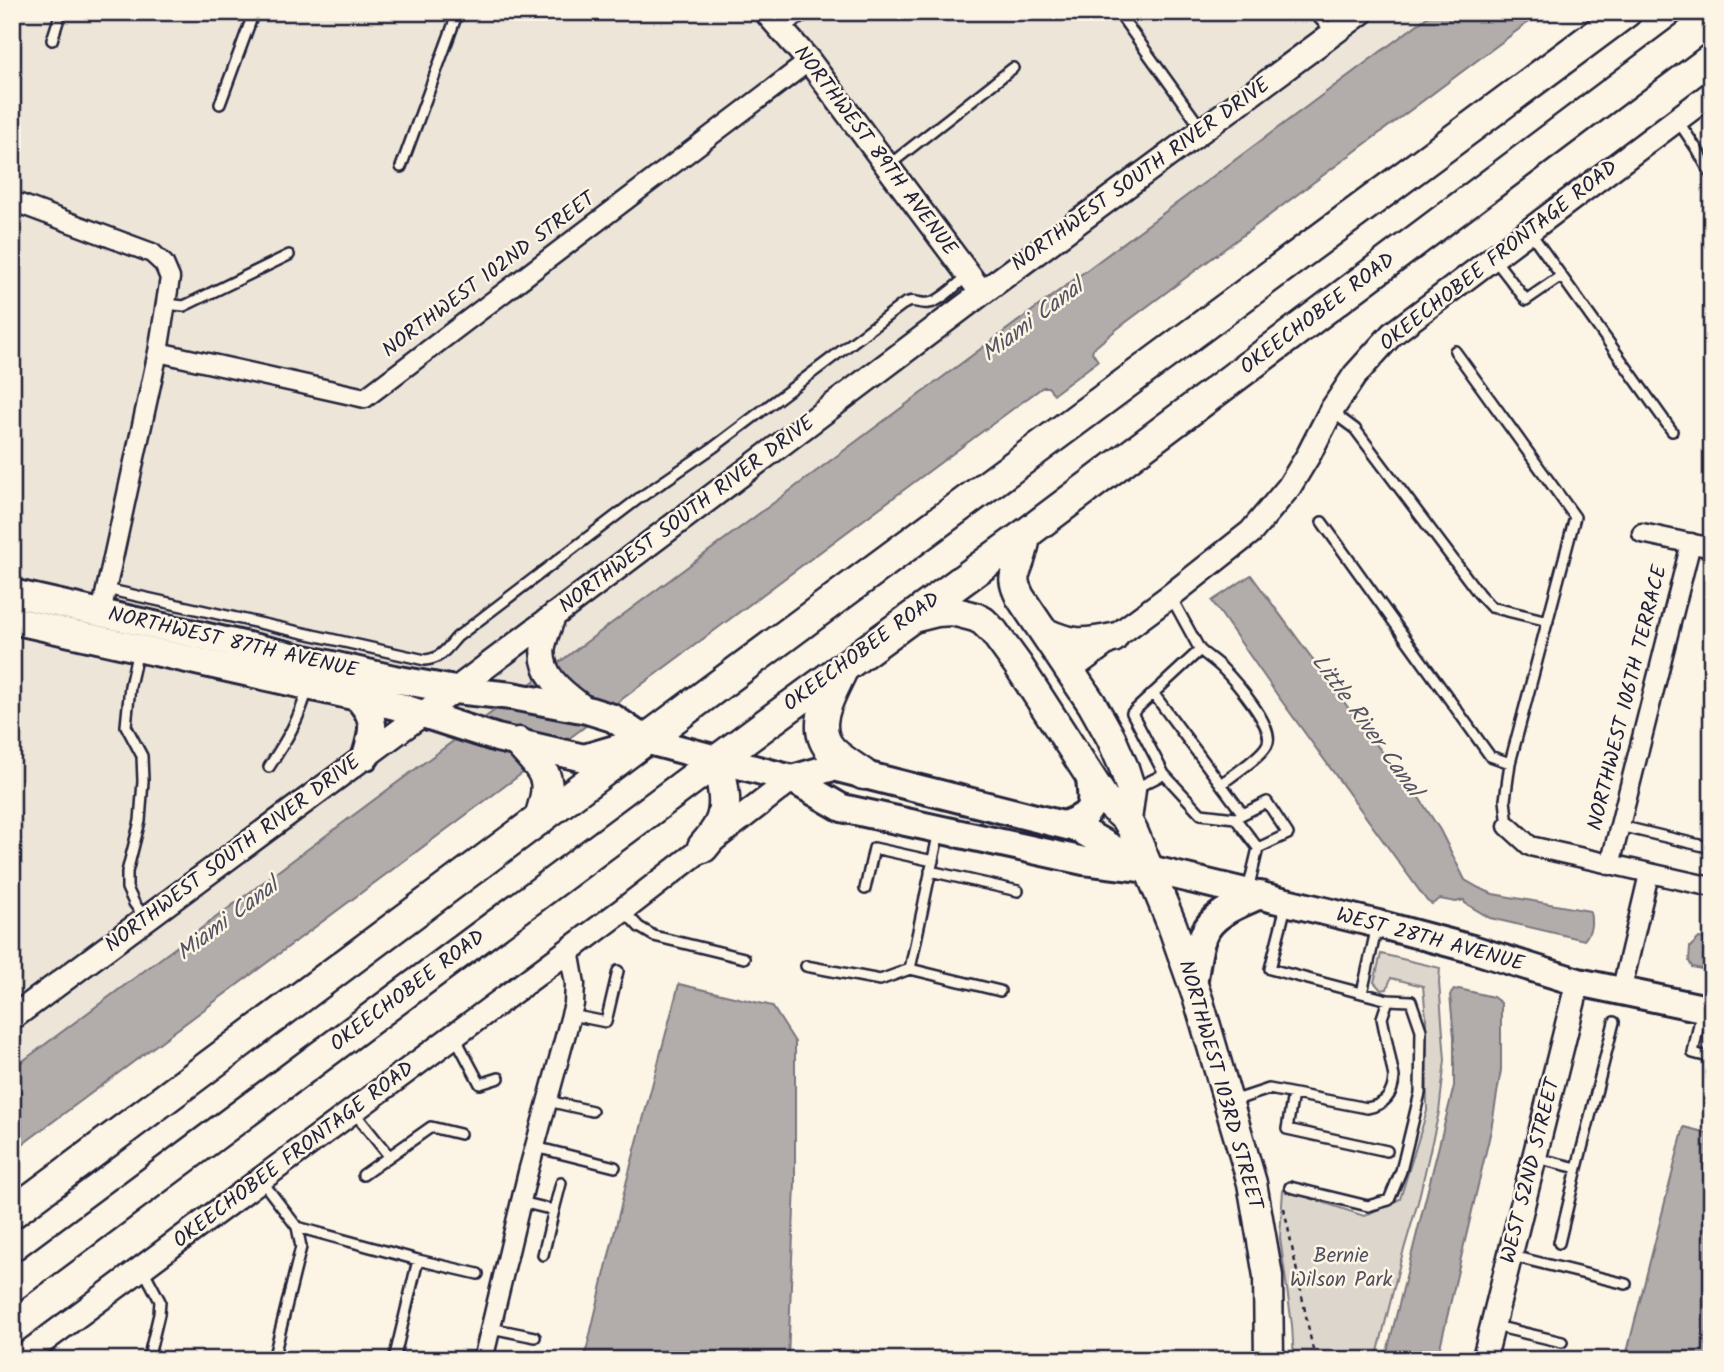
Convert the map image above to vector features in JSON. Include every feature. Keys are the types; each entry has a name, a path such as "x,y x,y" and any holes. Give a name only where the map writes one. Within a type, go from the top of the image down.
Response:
{"highway":[{"path":"12,1213 1626,12"},
{"path":"1601,101 1653,48 1700,12"},
{"name":"OKEECHOBEE ROAD","path":"12,1286 906,620 1027,533 1712,18"},
{"path":"844,666 824,710 822,733 832,751 863,774"},
{"path":"519,743 550,760 546,800 539,820"},
{"path":"703,848 718,827 724,811 719,760"}],"main road":[{"path":"1027,533 1016,568 1015,586 1111,738 1131,790 1127,820"},
{"name":"NORTHWEST 87TH AVENUE","path":"12,593 103,601 394,679 455,690"},
{"name":"NORTHWEST 103RD STREET","path":"906,620 952,611 982,621 994,632 1018,665 1106,801 1127,820 1172,925 1193,984 1252,1183 1268,1276 1269,1360"},
{"name":"NORTHWEST 87TH AVENUE","path":"12,620 358,697 421,715"},
{"path":"1044,632 1069,642 1093,642 1113,638"},
{"path":"1063,734 1061,705 1070,670"},
{"name":"WEST 28TH AVENUE","path":"455,690 512,696 600,714 645,740 792,779 842,808 1084,861 1149,869 1254,893 1472,949 1578,982 1707,1009"},
{"path":"358,697 366,706 373,724 366,756"},
{"path":"421,715 519,743"},
{"path":"550,760 584,758 645,740"},
{"name":"WEST 28TH AVENUE","path":"792,779 833,767 863,774 1064,825 1079,830 1149,869"},
{"path":"1064,825 1078,820 1091,806 1090,778"},
{"path":"939,830 947,821 969,814 1028,817"},
{"path":"1193,984 1203,936 1210,924 1254,893"}],"street":[{"name":"NORTHWEST SOUTH RIVER DRIVE","path":"12,1018 554,615 975,284 1203,131 1362,12"},
{"name":"NORTHWEST 89TH AVENUE","path":"774,21 809,61 975,284"},
{"name":"NORTHWEST 102ND STREET","path":"158,352 365,398 809,61"},
{"name":"OKEECHOBEE FRONTAGE ROAD","path":"1070,670 1251,532 1289,487 1331,411 1355,375 1392,334 1712,93"},
{"path":"12,201 152,253 164,264 170,278 158,352 103,601"},
{"path":"1643,534 1712,548"},
{"name":"NORTHWEST 106TH TERRACE","path":"1610,865 1690,543"},
{"path":"554,615 543,647 545,669 557,685 600,714"},
{"name":"OKEECHOBEE FRONTAGE ROAD","path":"18,1360 623,910 792,779"},
{"path":"1508,826 1530,846 1712,887"},
{"path":"1620,992 1649,874"},
{"path":"483,1360 535,1147 571,1015 575,984 569,950"},
{"name":"WEST 52ND STREET","path":"1484,1360 1578,982"}],"lane":[{"path":"52,40 61,12"},
{"path":"220,104 254,12"},
{"path":"401,167 458,12"},
{"path":"774,21 810,12"},
{"path":"1118,12 1203,131"},
{"path":"1313,12 1334,34"},
{"path":"888,166 1013,68"},
{"path":"1677,119 1712,176"},
{"path":"1529,231 1672,431"},
{"path":"166,303 184,306 289,255"},
{"path":"1493,258 1526,300 1561,276"},
{"path":"103,601 425,660 434,659 442,655 457,637 478,620 907,301 928,304 975,284"},
{"path":"1455,351 1575,517 1510,763 1505,800 1508,826"},
{"path":"1331,411 1355,429 1491,607 1548,621"},
{"path":"1322,522 1490,756 1510,763"},
{"path":"1170,596 1200,650 1220,666 1262,718 1268,731 1268,745 1251,762 1221,784"},
{"path":"138,648 130,686 126,726 142,757 143,781 140,821 127,872 127,888 134,904 146,919"},
{"path":"1200,650 1132,713 1164,774 1201,814 1239,816 1267,802 1288,834 1258,848"},
{"path":"269,767 292,733 309,686"},
{"path":"1153,693 1221,784 1258,848 1254,893"},
{"path":"1131,790 1164,774"},
{"path":"1620,826 1712,848"},
{"path":"910,969 939,830"},
{"path":"866,890 874,848 933,860"},
{"path":"930,871 1018,891"},
{"path":"1287,901 1270,970 1388,1000 1411,1001 1421,1030 1420,1093 1401,1171 1389,1200 1368,1206 1290,1187"},
{"path":"623,910 639,927 654,936 744,958"},
{"path":"1362,993 1378,924"},
{"path":"806,965 880,980 910,969 1000,991"},
{"path":"571,1015 606,1022 618,971"},
{"path":"1228,1103 1269,1089 1367,1108 1377,1107 1390,1095 1394,1086 1382,1018 1388,1000"},
{"path":"1707,1009 1692,1053 1712,1058"},
{"path":"1559,1243 1614,1023"},
{"path":"454,1036 480,1084 499,1078"},
{"path":"1293,1094 1287,1129 1387,1151"},
{"path":"548,1101 592,1111"},
{"path":"353,1111 389,1156"},
{"path":"363,1175 431,1126 460,1134"},
{"path":"535,1147 615,1167"},
{"path":"1534,1158 1577,1168"},
{"path":"261,1179 297,1227 302,1247 273,1360"},
{"path":"543,1255 561,1183"},
{"path":"521,1202 554,1210"},
{"path":"297,1227 478,1274"},
{"path":"1510,1255 1626,1284"},
{"path":"394,1360 418,1260"},
{"path":"142,1268 160,1301 148,1360"},
{"path":"1493,1325 1562,1342"},
{"path":"491,1328 535,1337"}],"path":[{"path":"1284,1208 1315,1360"}],"shaded area":[{"path":"12,12 1434,12 12,1068"}],"green space":[{"name":"Bernie Wilson Park","path":"1381,954 1440,968 1445,1060 1439,1112 1376,1360 1294,1360 1280,1238 1283,1189 1364,1216 1400,1199 1427,1111 1423,986 1391,978 1387,989 1381,990 1374,982"}],"water":[{"name":"Miami Canal","path":"1434,12 1542,12 1117,329 1093,349 1098,361 1054,394 1048,387 1043,387 1014,408 12,1152 12,1069"},
{"path":"1251,575 1366,732 1418,796 1440,830 1465,880 1493,894 1590,911 1591,927 1584,940 1490,918 1464,900 1456,902 1440,899 1432,904 1427,901 1212,601"},
{"path":"1699,938 1712,940 1712,971 1692,967 1689,961 1690,947"},
{"path":"679,984 772,1006 795,1042 795,1184 788,1360 584,1360 627,1180"},
{"path":"1459,989 1493,997 1501,1003 1501,1070 1491,1130 1437,1360 1385,1360 1454,1086 1454,1037 1450,995"},
{"path":"1684,1127 1712,1134 1712,1360 1625,1360"}],"water label":[{"name":"Little River Canal","path":"1366,726"}]}
